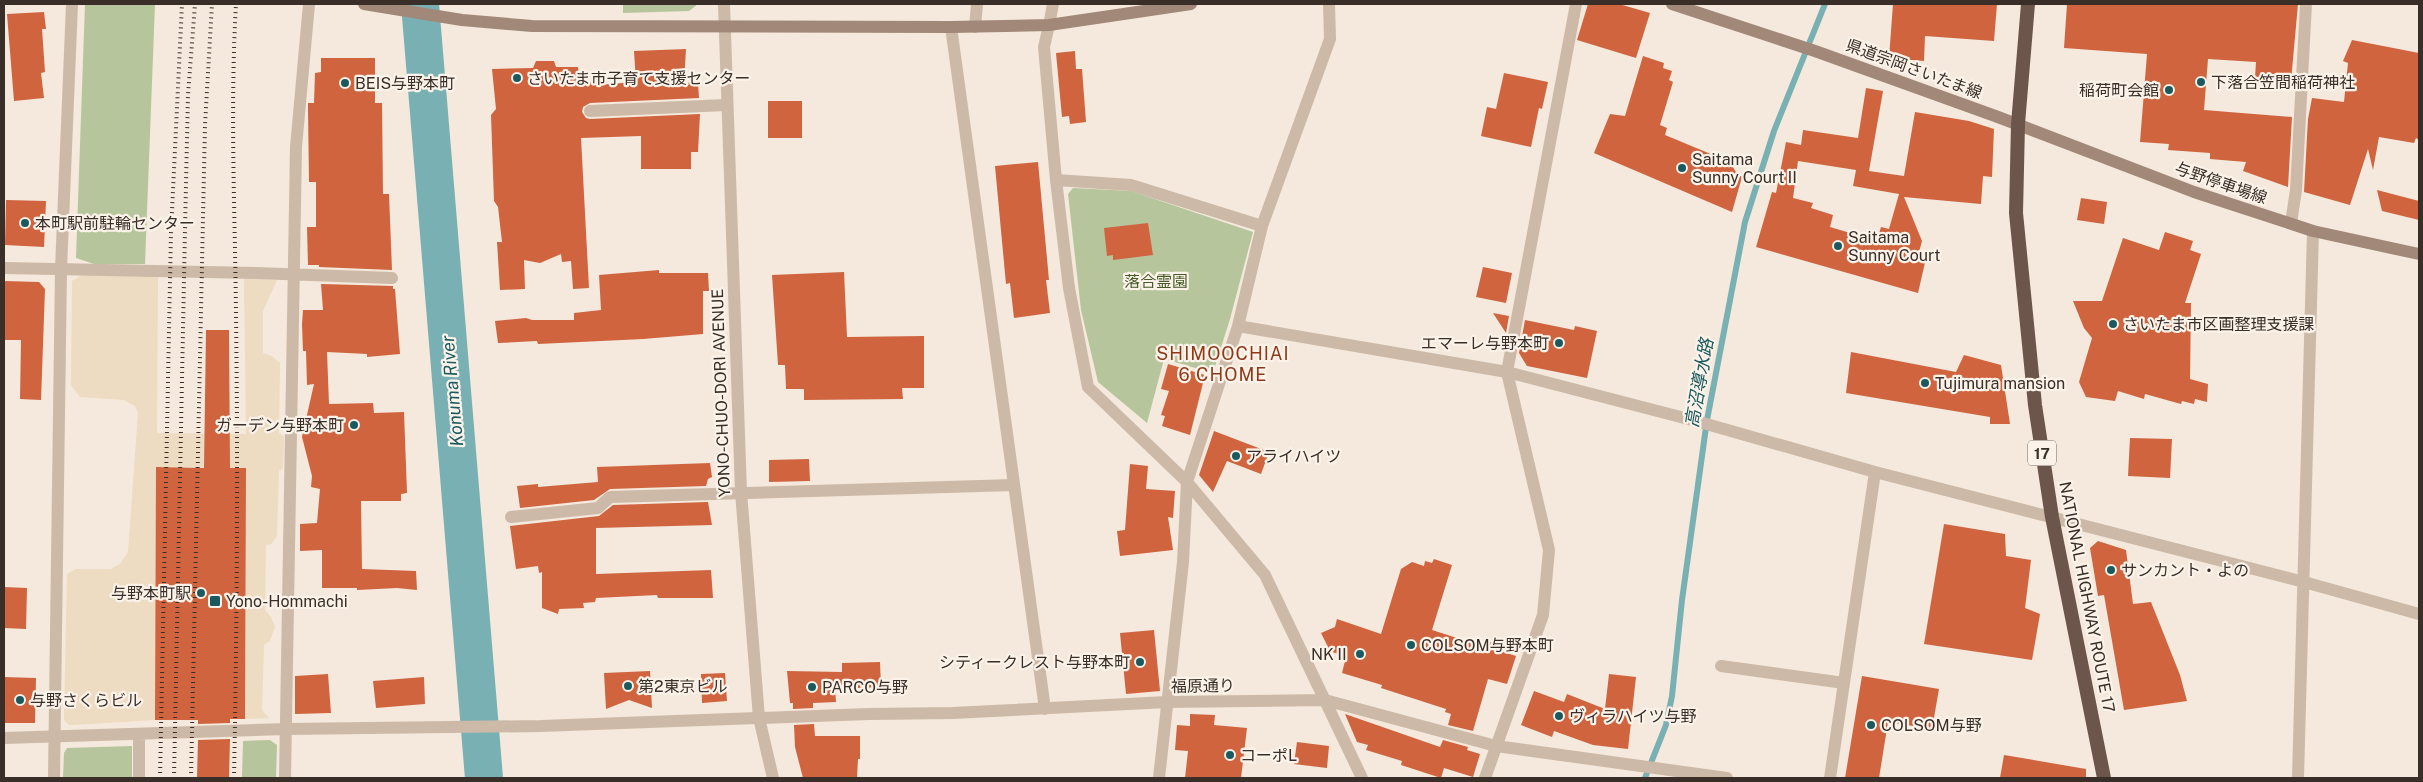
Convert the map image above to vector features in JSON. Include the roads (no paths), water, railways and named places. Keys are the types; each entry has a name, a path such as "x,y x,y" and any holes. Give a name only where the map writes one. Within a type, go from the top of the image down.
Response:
{"highway":[{"name":"NATIONAL HIGHWAY ROUTE 17","path":"2028,4 2018,124 2016,213 2034,405 2052,517 2104,778"}],"main road":[{"path":"364,4 462,20 532,26 951,27 1049,25 1190,4"},
{"name":"県道宗岡さいたま線","path":"1672,4 1798,45 2018,124"},
{"name":"与野停車場線","path":"2018,124 2194,192 2290,224 2313,231 2419,254"}],"street":[{"path":"54,778 61,268 72,4"},
{"path":"285,778 296,146 310,4"},
{"name":"YONO-CHUO-DORI AVENUE","path":"724,4 726,105 741,492 759,718 773,778"},
{"path":"975,27 977,4"},
{"path":"1053,4 1044,47 1056,180 1069,288 1088,387 1187,482 1265,575 1362,778"},
{"path":"1159,778 1183,562 1187,482 1238,326 1262,226 1330,39 1329,4"},
{"path":"1485,778 1543,615 1549,550 1507,372 1576,4"},
{"path":"2290,224 2296,190 2306,4"},
{"path":"951,27 1045,708"},
{"path":"590,111 726,105"},
{"path":"1056,180 1131,185 1262,226"},
{"path":"2298,778 2313,231"},
{"path":"4,268 392,278"},
{"path":"1238,326 1507,372 1696,421 1875,472 2304,582 2419,614"},
{"path":"1830,778 1875,472"},
{"path":"511,517 598,508 610,497 1014,485"},
{"path":"1721,666 1844,683"},
{"name":"福原通り","path":"4,738 55,738 286,729 512,726 953,713 1168,702 1325,700 1496,746 1727,778"},
{"path":"139,735 139,778"}],"waterway":[{"name":"Konuma River","path":"420,4 484,778"},
{"name":"高沼導水路","path":"1645,778 1666,725 1672,696 1682,600 1707,420 1745,222 1774,131 1825,4"}],"railway":[{"path":"160,778 171,232 182,4"},
{"path":"174,778 188,95 195,4"},
{"path":"191,778 205,125 212,4"},
{"path":"234,778 237,489 233,121 236,4"}],"place":[{"name":"さいたま市子育て支援センター","path":"517,78"},
{"name":"下落合笠間稲荷神社","path":"2201,82"},
{"name":"BEIS与野本町","path":"345,83"},
{"name":"稲荷町会館","path":"2169,90"},
{"name":"Saitama Sunny CourtⅡ","path":"1682,168"},
{"name":"本町駅前駐輪センター","path":"25,223"},
{"name":"Saitama Sunny Court","path":"1838,246"},
{"name":"さいたま市区画整理支援課","path":"2113,324"},
{"name":"エマーレ与野本町","path":"1559,343"},
{"name":"Tujimura mansion","path":"1925,383"},
{"name":"ガーデン与野本町","path":"354,425"},
{"name":"アライハイツ","path":"1236,456"},
{"name":"サンカント・よの","path":"2111,570"},
{"name":"与野本町駅","path":"201,593"},
{"name":"Yono-Hommachi","path":"215,601"},
{"name":"COLSOM与野本町","path":"1411,645"},
{"name":"NKⅡ","path":"1360,654"},
{"name":"シティークレスト与野本町","path":"1140,662"},
{"name":"第2東京ビル","path":"628,686"},
{"name":"PARCO与野","path":"812,687"},
{"name":"与野さくらビル","path":"20,700"},
{"name":"ヴィラハイツ与野","path":"1559,716"},
{"name":"COLSOM与野","path":"1871,725"},
{"name":"コーポL","path":"1230,755"}],"district":[{"name":"SHIMOOCHIAI 6 CHOME","path":"1223,363"}],"park label":[{"name":"落合霊園","path":"1156,281"}]}
